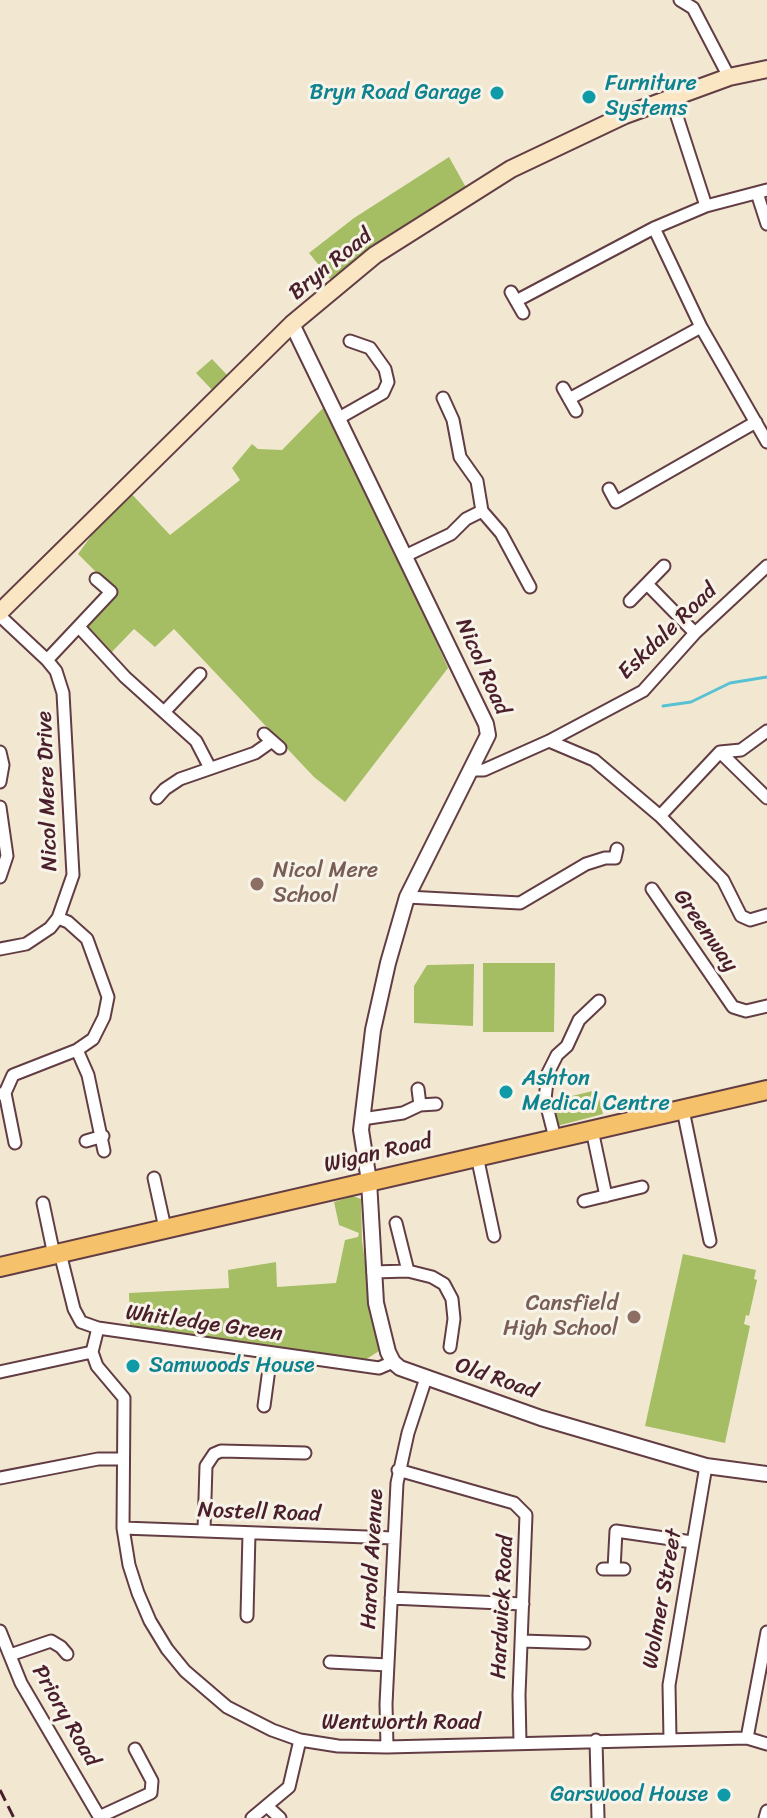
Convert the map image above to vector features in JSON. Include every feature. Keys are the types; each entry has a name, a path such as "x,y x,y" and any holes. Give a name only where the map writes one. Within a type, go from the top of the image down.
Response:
{"main road":[{"name":"Bryn Road","path":"0,614 292,324 375,255 511,169 625,115 729,77 767,69"},
{"name":"Wigan Road","path":"0,1267 767,1090"}],"street":[{"path":"680,0 693,8 729,77"},
{"path":"671,98 706,206"},
{"path":"523,313 514,296 706,206 762,192 767,224"},
{"path":"654,228 701,327 766,439"},
{"name":"Nicol Road","path":"292,324 486,724 488,735 407,897 391,948 373,1030 362,1119 362,1143 369,1181"},
{"path":"576,411 566,394 701,327"},
{"path":"339,418 383,393 388,382 385,369 370,348 350,341"},
{"path":"442,397 453,420 460,457 477,481 482,511 501,533 531,588"},
{"path":"609,489 616,502 756,422"},
{"path":"405,556 451,534 466,519 482,511"},
{"path":"630,601 664,566"},
{"name":"Eskdale Road","path":"471,770 484,770 549,741 643,691 695,633 767,566"},
{"path":"47,660 111,592 96,579"},
{"path":"647,584 695,633"},
{"name":"Nicol Mere Drive","path":"0,614 56,671 63,693 73,875 58,918"},
{"path":"79,627 125,677 196,741 210,768"},
{"path":"165,711 201,674"},
{"path":"660,816 720,752 741,750 767,731"},
{"path":"157,798 172,784 255,753 272,741"},
{"path":"549,741 594,760 660,816 723,880 741,916 750,920 767,915"},
{"path":"0,752 3,765 0,782"},
{"path":"720,752 767,798"},
{"path":"0,807 7,856 0,877"},
{"path":"407,897 520,903 586,864 615,858 617,849"},
{"name":"Greenway","path":"652,889 733,1007 746,1011 767,1006"},
{"path":"0,949 35,940 58,918 84,934 108,997 104,1017 93,1039 77,1050 13,1075 3,1093 15,1143"},
{"path":"555,1138 545,1099 548,1073 557,1055 567,1046 579,1020 599,1001"},
{"path":"77,1050 88,1075 104,1151"},
{"path":"418,1089 420,1105"},
{"path":"362,1119 436,1104"},
{"path":"683,1110 710,1241"},
{"path":"592,1130 606,1196"},
{"path":"86,1141 103,1136"},
{"path":"477,1156 494,1236"},
{"path":"154,1178 165,1228"},
{"path":"369,1181 373,1272 381,1328 393,1362"},
{"path":"584,1201 642,1187"},
{"name":"Whitledge Green","path":"43,1203 74,1309 81,1322 98,1328 379,1368 393,1362"},
{"path":"396,1223 408,1271"},
{"path":"373,1272 408,1271 432,1277 444,1284 452,1299 454,1319 450,1347"},
{"path":"0,1372 92,1352 98,1328"},
{"name":"Wentworth Road","path":"92,1352 97,1366 124,1398 123,1528 129,1565 138,1593 150,1621 185,1671 227,1707 272,1730 300,1740 338,1746 747,1738 767,1744"},
{"path":"264,1406 271,1354"},
{"name":"Old Road","path":"393,1362 426,1378 541,1418 706,1466 767,1474"},
{"name":"Harold Avenue","path":"387,1747 398,1470 426,1378"},
{"path":"204,1530 206,1466 214,1454 221,1451 305,1453"},
{"path":"0,1478 98,1459 123,1459"},
{"name":"Wolmer Street","path":"670,1739 669,1685 706,1466"},
{"name":"Hardwick Road","path":"398,1470 514,1503 523,1510 527,1520 519,1695 520,1743"},
{"name":"Nostell Road","path":"123,1528 394,1538"},
{"path":"614,1569 616,1531 692,1542"},
{"path":"247,1616 249,1533"},
{"path":"391,1598 523,1604"},
{"name":"Priory Road","path":"0,1631 21,1683 99,1817"},
{"path":"747,1738 767,1632"},
{"path":"10,1655 51,1641 67,1654"},
{"path":"522,1641 584,1643"},
{"path":"330,1662 347,1657 388,1665"},
{"path":"252,1818 289,1787 300,1740"},
{"path":"596,1740 598,1818"},
{"path":"99,1817 151,1793 152,1781 135,1749"},
{"path":"268,1807 280,1818"},
{"path":"765,1818 767,1811"}],"green space":[{"path":"449,157 468,191 334,284 309,253 354,218"},
{"path":"212,359 228,376 213,391 196,373"},
{"path":"328,403 448,668 345,802 314,777 174,629 155,647 134,629 108,656 82,628 114,590 78,554 126,488 170,535 240,480 232,468 252,444 258,449 282,450"},
{"path":"483,963 555,963 554,1032 483,1032"},
{"path":"474,964 473,1026 414,1023 414,986 427,965"},
{"path":"597,1090 603,1114 557,1126 551,1101"},
{"path":"353,1196 361,1199 362,1241 379,1351 362,1362 130,1327 129,1293 229,1288 228,1270 276,1262 277,1287 336,1283 345,1240 358,1237 359,1233 339,1225 334,1202"},
{"path":"683,1254 756,1270 754,1279 757,1280 749,1316 746,1315 744,1324 750,1326 725,1443 645,1426"}],"waterway":[{"path":"663,706 691,702 730,683 767,677"}],"railway":[{"path":"0,1790 14,1818"}],"place":[{"name":"Bryn Road Garage","path":"497,93"},
{"name":"Furniture Systems","path":"589,97"},
{"name":"Nicol Mere School","path":"257,884"},
{"name":"Ashton Medical Centre","path":"506,1092"},
{"name":"Cansfield High School","path":"634,1317"},
{"name":"Samwoods House","path":"133,1366"},
{"name":"Garswood House","path":"724,1795"}]}
